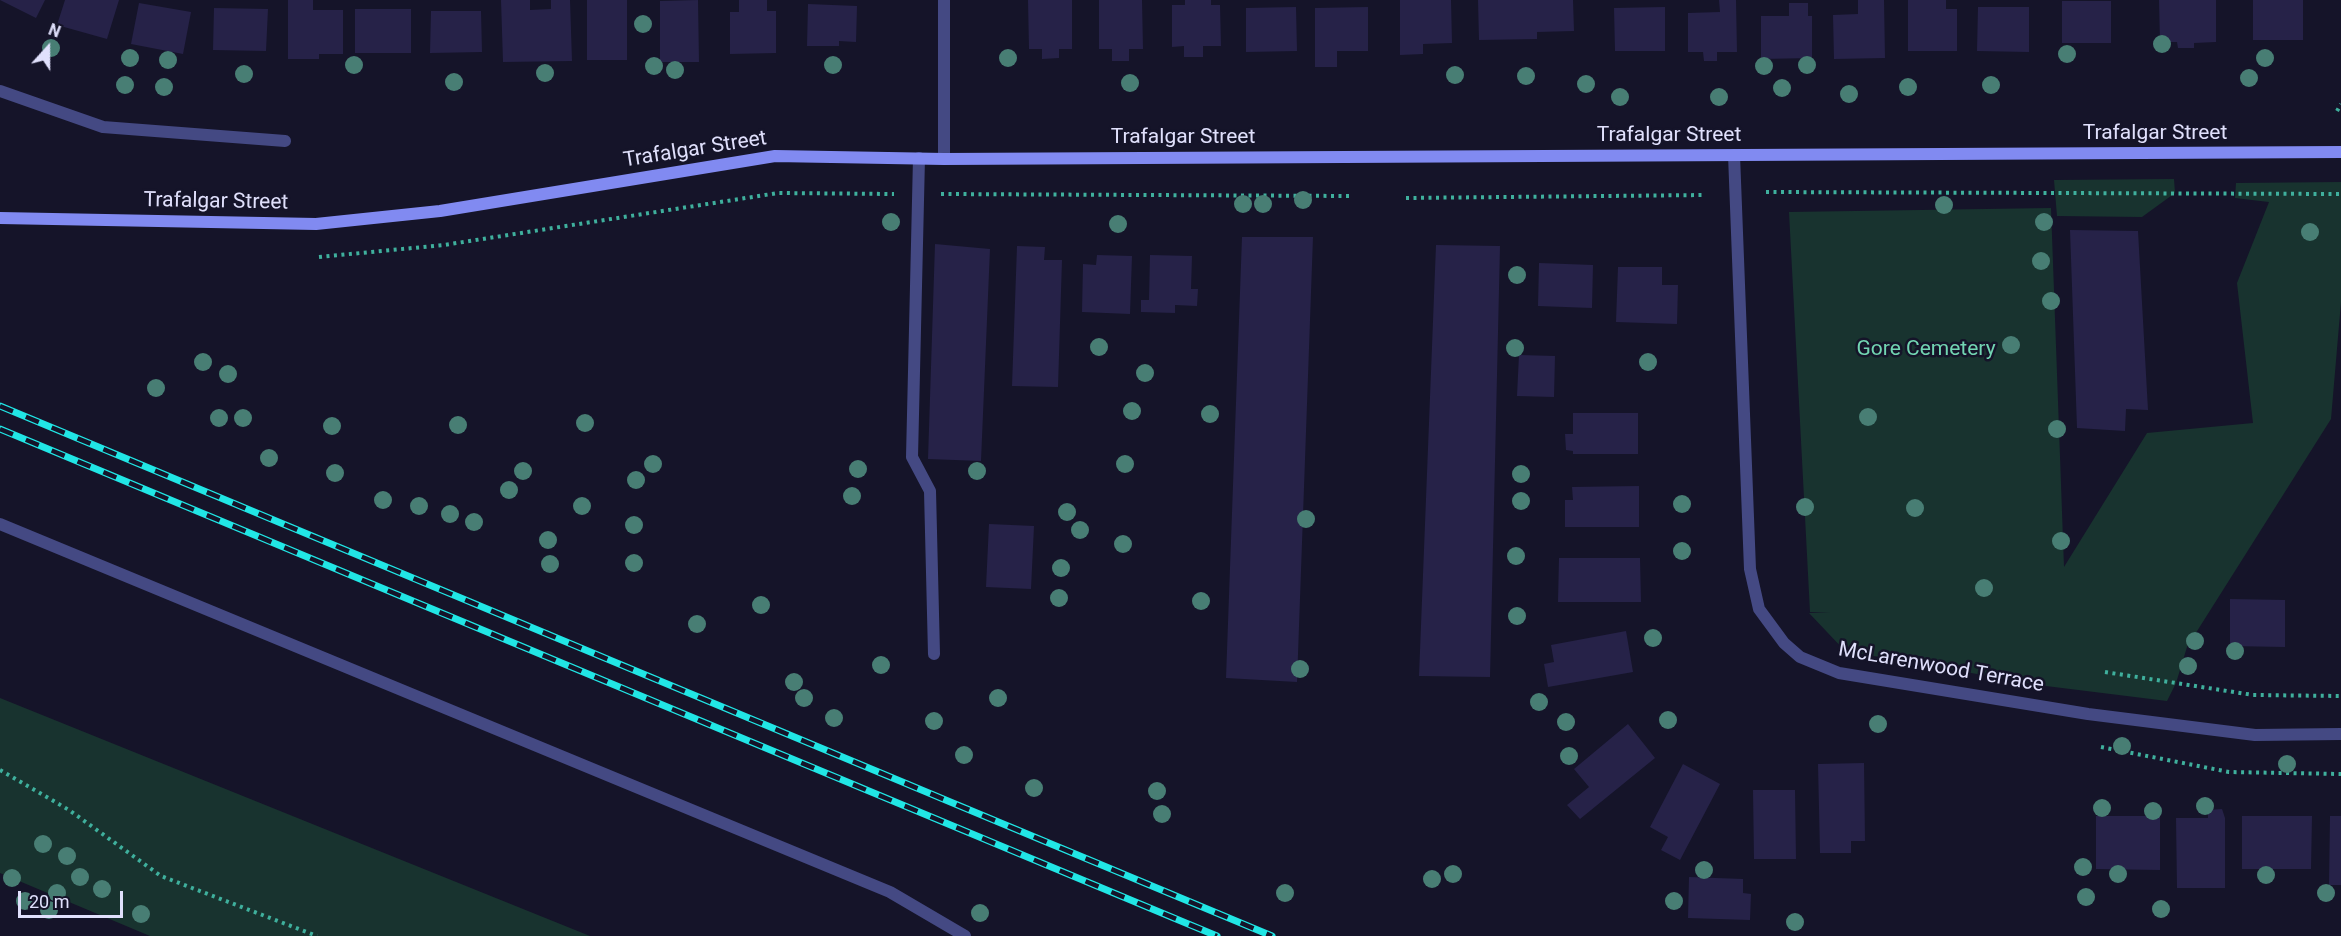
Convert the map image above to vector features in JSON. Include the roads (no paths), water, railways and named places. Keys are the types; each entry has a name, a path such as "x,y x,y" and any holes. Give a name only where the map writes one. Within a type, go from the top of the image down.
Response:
{"main road":[{"name":"Trafalgar Street","path":"0,218 316,224 440,211 775,156 944,159 2341,152"},
{"name":"Trafalgar Street","path":"0,223 30,218"}],"street":[{"path":"944,0 944,159"},
{"path":"0,91 103,127 285,141"},
{"name":"McLarenwood Terrace","path":"1734,155 1750,569 1759,609 1784,644 1800,657 1839,673 2088,714 2255,735 2341,734"},
{"path":"919,158 912,457 930,491 934,654"},
{"path":"0,524 890,892 965,936"}],"railway":[{"path":"0,406 1272,936"},
{"path":"0,429 1217,936"}],"park label":[{"name":"Gore Cemetery","path":"1926,350"}]}
